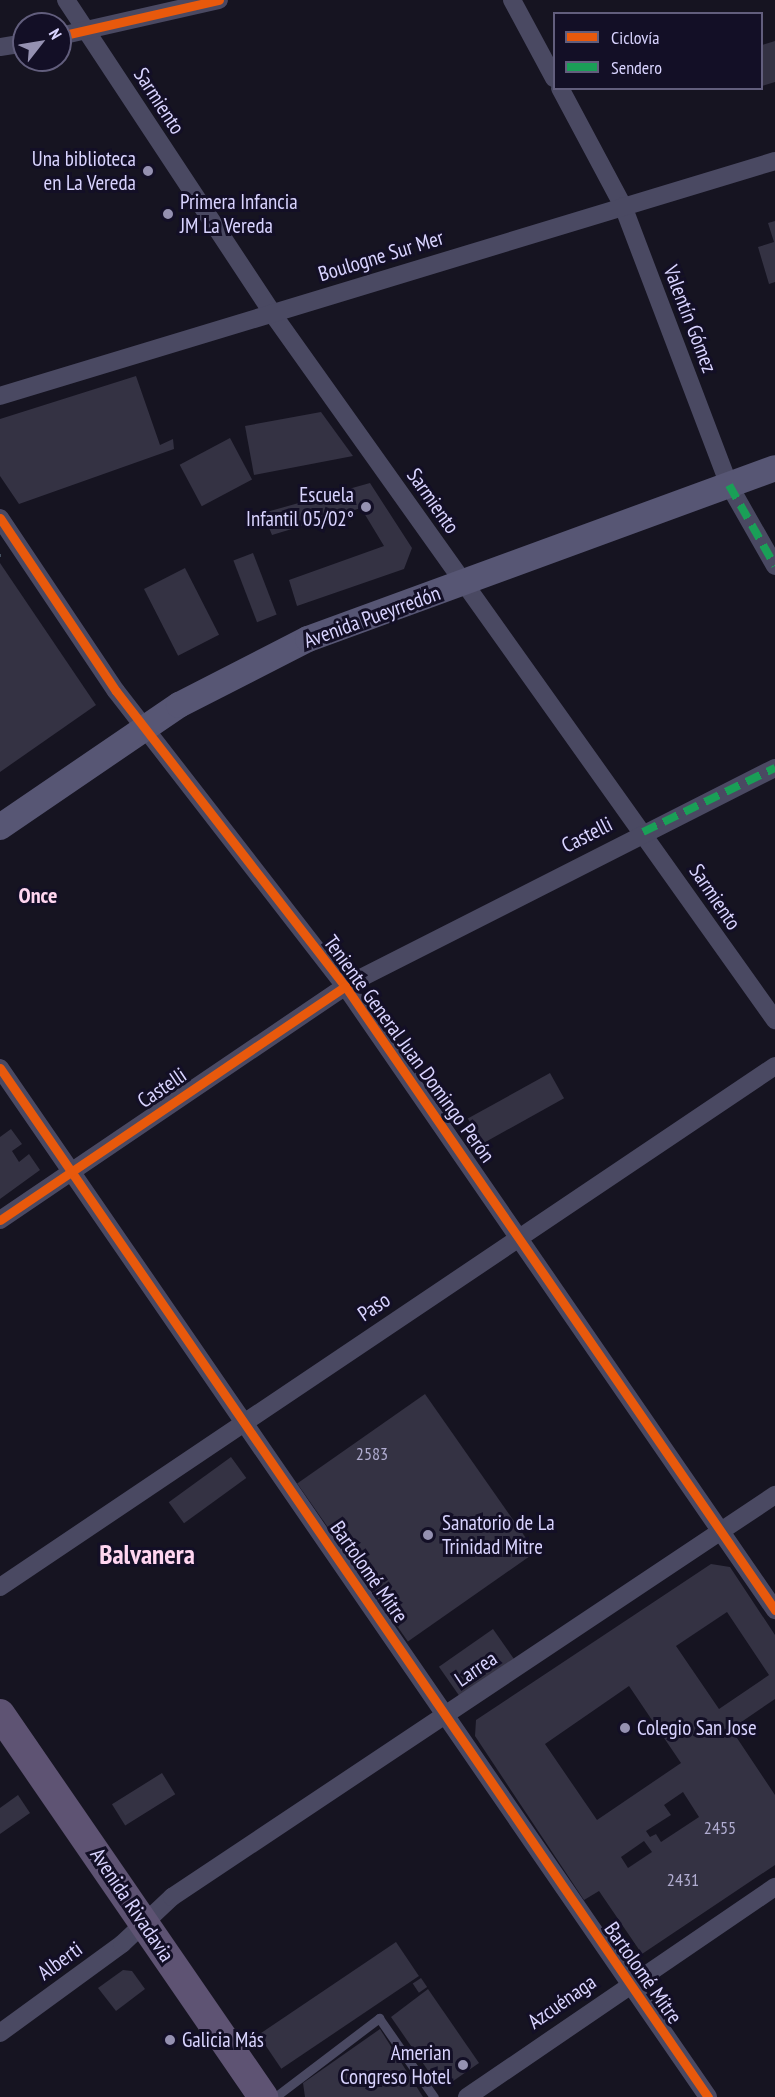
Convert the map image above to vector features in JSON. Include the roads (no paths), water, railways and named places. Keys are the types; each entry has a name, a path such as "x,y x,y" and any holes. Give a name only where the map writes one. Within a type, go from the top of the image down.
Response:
{"main road":[{"name":"Avenida Pueyrredón","path":"0,827 146,727 308,639 465,584 775,468"},
{"name":"Avenida Rivadavia","path":"0,1714 263,2097"}],"street":[{"name":"Sarmiento","path":"66,0 272,313 775,1020"},
{"path":"72,34 219,0"},
{"path":"513,0 553,74"},
{"name":"Valentín Gómez","path":"561,90 623,206 729,485 775,566"},
{"name":"Boulogne Sur Mer","path":"0,396 775,161"},
{"name":"Teniente General Juan Domingo Perón","path":"0,518 116,691 345,986 521,1235 723,1530 775,1610"},
{"name":"Castelli","path":"0,1220 345,986 643,832 775,768"},
{"name":"Paso","path":"0,1587 775,1066"},
{"name":"Bartolomé Mitre","path":"0,1068 447,1716 627,1984 708,2097"},
{"name":"Larrea","path":"145,1923 172,1897 447,1716 775,1495"},
{"name":"Azcuénaga","path":"467,2097 627,1984 775,1887"},
{"name":"Alberti","path":"0,2033 145,1923"}],"lane":[{"path":"275,2097 380,2018 434,2097"}],"place":[{"name":"Una biblioteca en La Vereda","path":"148,171"},
{"name":"Primera Infancia JM La Vereda","path":"168,214"},
{"name":"Escuela Infantil 05/02°","path":"366,507"},
{"name":"Sanatorio de La Trinidad Mitre","path":"428,1535"},
{"name":"Colegio San Jose","path":"625,1728"},
{"name":"Galicia Más","path":"170,2040"},
{"name":"Amerian Congreso Hotel","path":"463,2065"}],"district":[{"name":"Once","path":"38,896"},
{"name":"Balvanera","path":"147,1555"}]}
